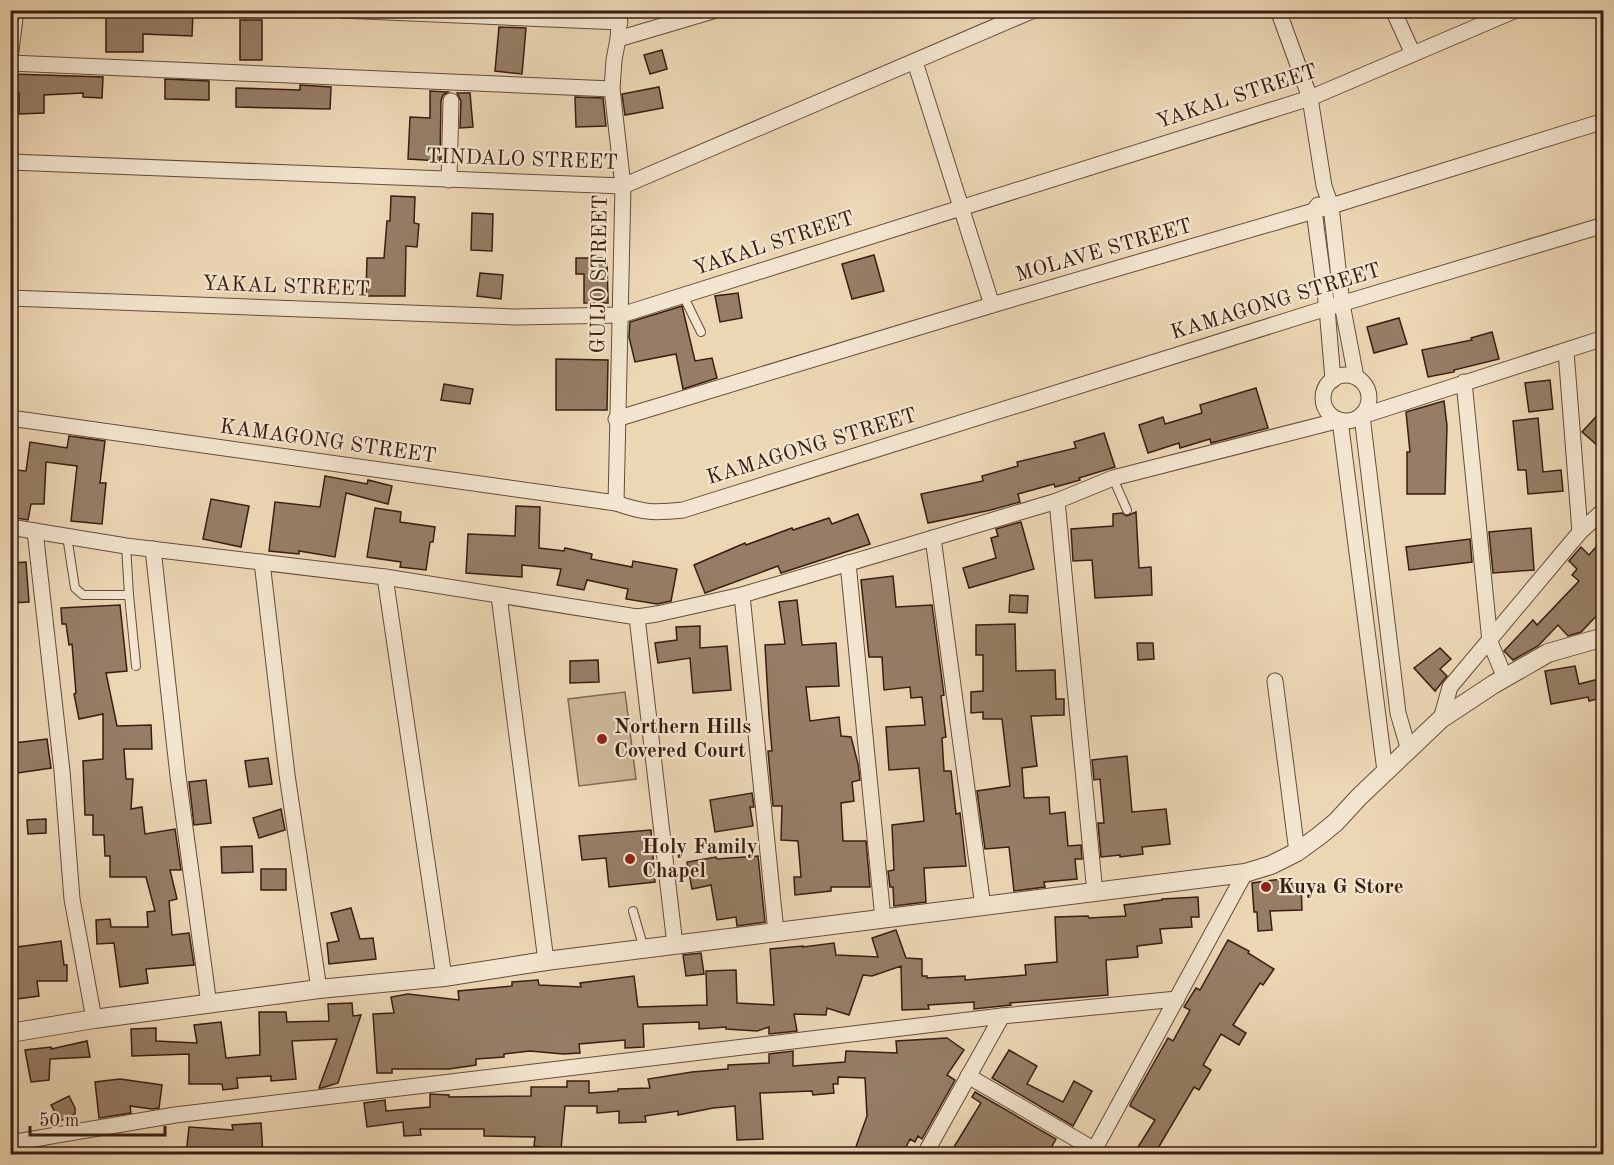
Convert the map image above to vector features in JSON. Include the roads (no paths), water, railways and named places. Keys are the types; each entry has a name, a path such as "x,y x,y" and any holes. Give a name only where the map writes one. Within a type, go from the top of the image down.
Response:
{"street":[{"path":"16,10 10,61 612,89"},
{"path":"340,10 620,16"},
{"path":"618,39 716,10"},
{"name":"TINDALO STREET","path":"10,162 622,186 1034,10"},
{"path":"1278,10 1310,98 1325,192 1331,206 1334,306 1333,380"},
{"path":"1393,10 1413,54"},
{"name":"YAKAL STREET","path":"10,298 515,316 621,315 1310,98 1516,10"},
{"name":"GUIJO STREET","path":"616,503 622,186 612,89 620,16"},
{"path":"915,62 992,305"},
{"path":"449,180 451,101"},
{"name":"MOLAVE STREET","path":"616,419 992,305 1331,206 1604,121"},
{"path":"1325,192 1314,211 1334,306 1356,377"},
{"name":"KAMAGONG STREET","path":"10,418 616,503 639,511 655,513 683,510 1334,306 1604,225"},
{"path":"1409,751 1398,713 1362,416 1367,410 1370,395 1362,381 1356,377 1344,375 1333,380 1324,391 1324,406 1333,417 1348,421 1362,416 1464,382 1604,338"},
{"path":"1566,351 1580,532"},
{"path":"1464,382 1490,642 1505,678"},
{"path":"10,527 126,546 385,577 637,617 742,595 1057,501 1113,478 1340,420"},
{"path":"1340,420 1385,771"},
{"path":"1057,501 1095,892"},
{"path":"1441,719 1449,687 1490,642 1580,532 1604,510"},
{"path":"35,531 62,771 72,899 94,1019"},
{"path":"933,538 983,907"},
{"path":"153,549 178,776 209,1005"},
{"path":"262,562 287,775 319,990"},
{"path":"848,563 883,919"},
{"path":"385,577 444,978"},
{"path":"742,595 776,933"},
{"path":"500,596 546,961"},
{"path":"637,617 675,945"},
{"path":"10,1033 94,1019 319,990 444,978 546,961 1245,873 1271,865 1297,852 1336,822 1385,771 1441,719 1548,652 1604,637"},
{"path":"1275,681 1297,852"},
{"path":"968,1077 1094,1152 1245,873"},
{"path":"10,1143 175,1115 1002,1016 1177,999"},
{"path":"925,1155 1002,1016"}],"lane":[{"path":"682,295 701,332"},
{"path":"1113,478 1126,510"},
{"path":"67,536 75,588 82,595 129,595"},
{"path":"126,546 136,666"},
{"path":"633,910 644,949"}],"place":[{"name":"Northern Hills Covered Court","path":"602,739"},
{"name":"Holy Family Chapel","path":"630,859"},
{"name":"Kuya G Store","path":"1266,887"}]}
